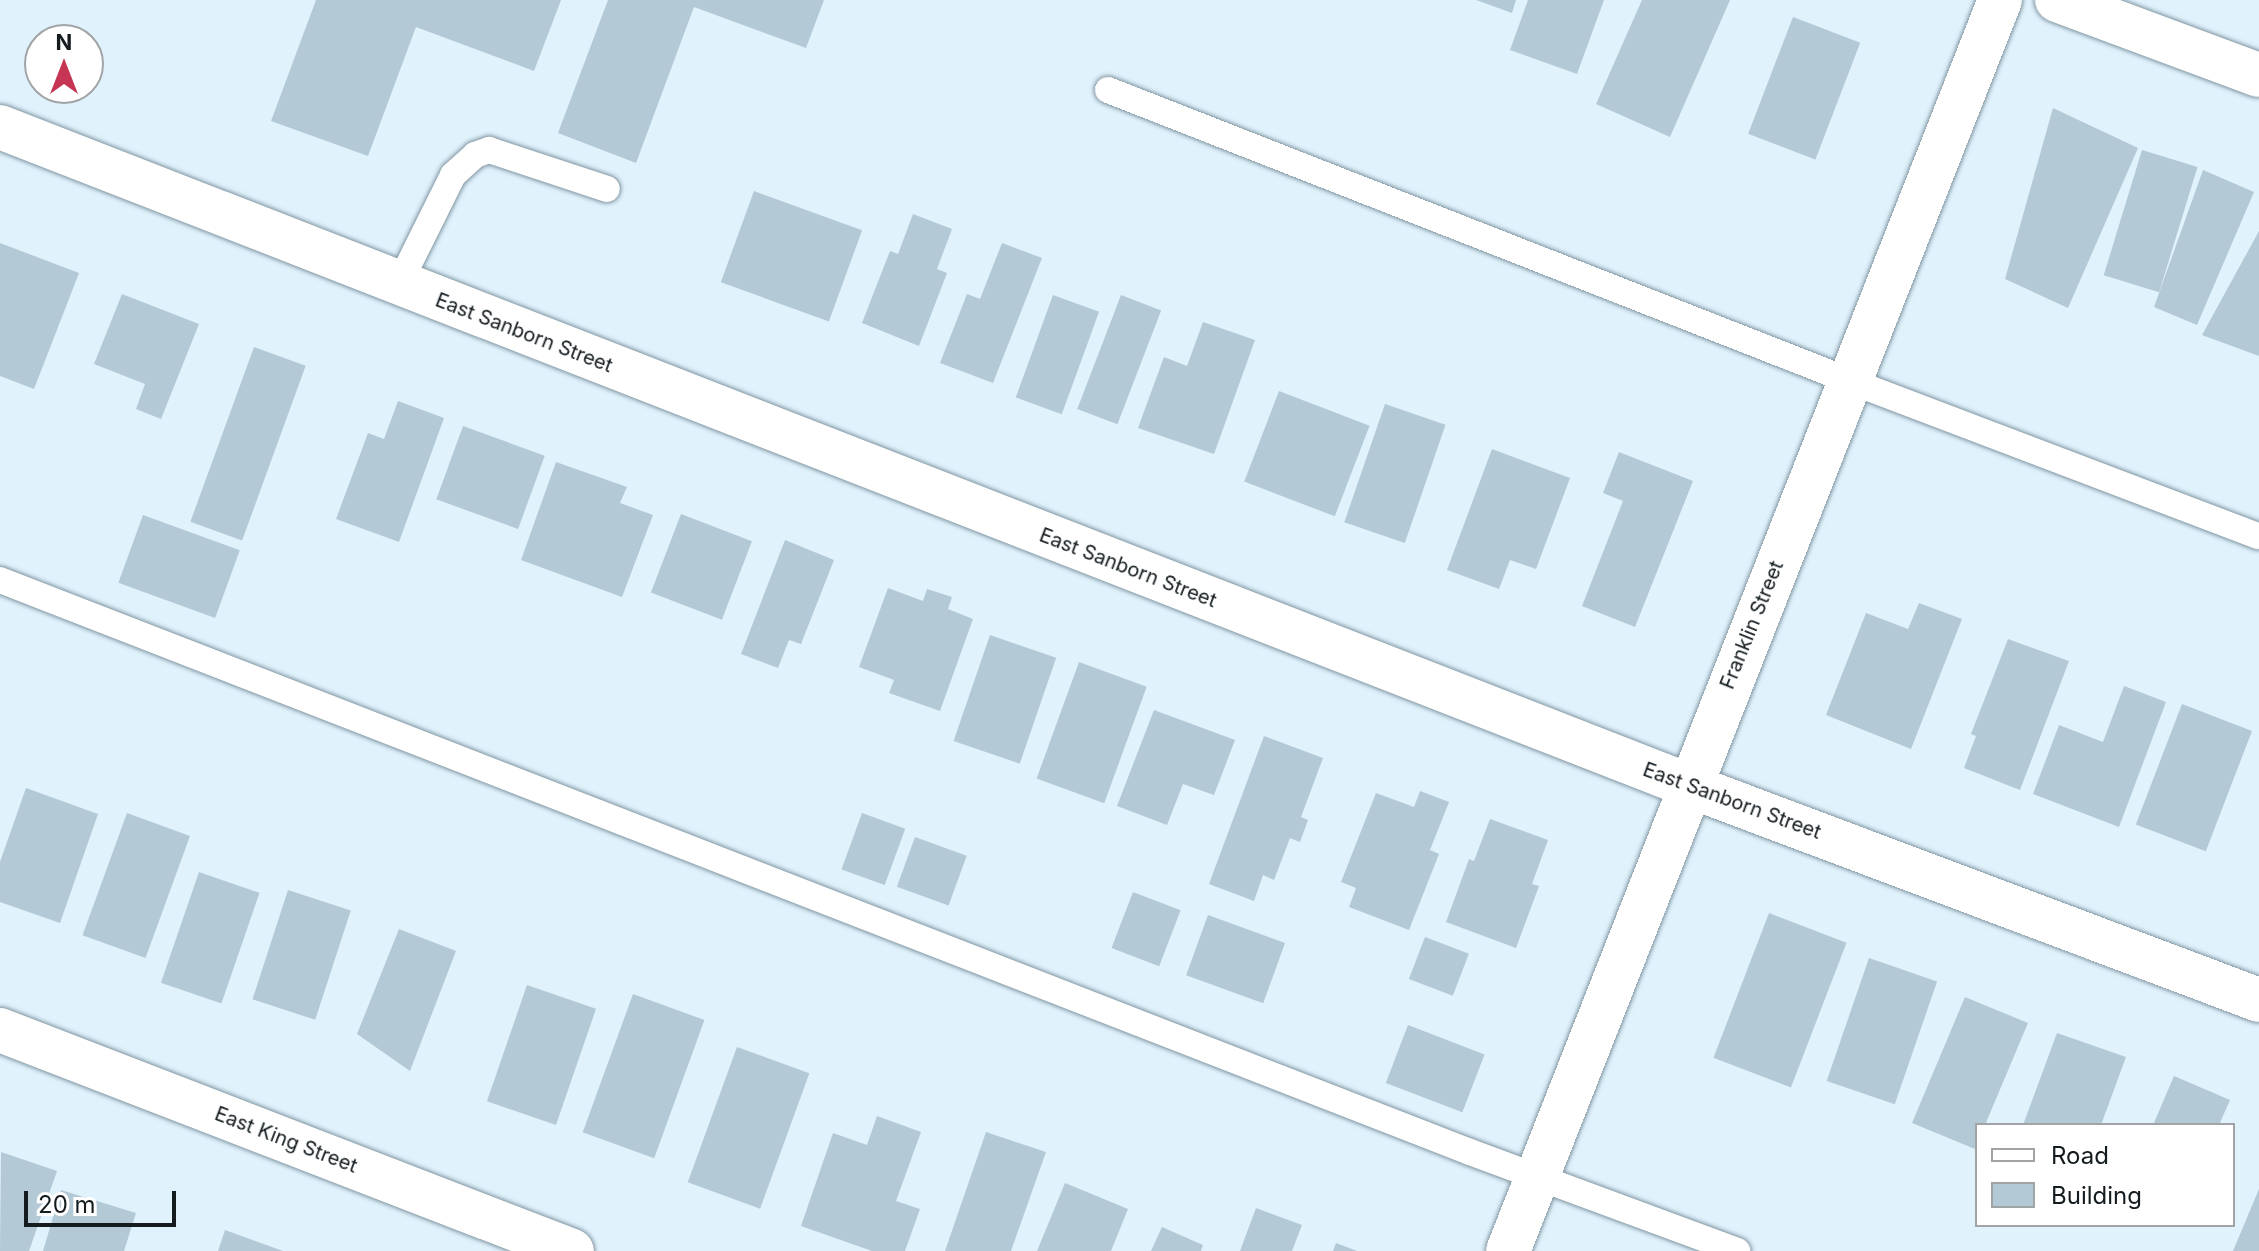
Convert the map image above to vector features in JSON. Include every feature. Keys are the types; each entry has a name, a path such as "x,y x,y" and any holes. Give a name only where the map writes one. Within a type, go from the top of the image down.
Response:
{"street":[{"name":"Franklin Street","path":"1508,1251 2000,0"},
{"path":"2057,0 2259,75"},
{"name":"East Sanborn Street","path":"0,127 1690,786 2259,1000"},
{"name":"East King Street","path":"0,1030 572,1251"}],"lane":[{"path":"1108,90 1850,381 2259,536"},
{"path":"399,284 453,175 475,155 489,150 607,189"},
{"path":"0,580 1537,1177 1737,1251"}],"building":[{"path":"316,0 561,0 534,71 416,27 368,156 271,121"},
{"path":"608,0 824,0 806,48 694,7 636,163 558,133"},
{"path":"1476,0 1516,0 1512,13"},
{"path":"1528,0 1604,0 1577,74 1510,50"},
{"path":"1642,0 1730,0 1670,137 1596,104"},
{"path":"1793,17 1860,43 1815,160 1748,134"},
{"path":"2053,108 2138,148 2068,308 2005,279"},
{"path":"2142,150 2197,167 2159,292 2104,275"},
{"path":"2203,170 2254,192 2197,325 2154,307"},
{"path":"754,191 862,230 829,321 721,282"},
{"path":"913,214 952,229 937,269 947,273 919,346 862,323 890,251 898,254"},
{"path":"2259,231 2259,356 2202,335"},
{"path":"0,243 79,273 34,389 0,376"},
{"path":"1002,243 1042,258 993,383 940,363 967,294 980,299"},
{"path":"122,294 199,324 161,419 136,409 145,384 94,364"},
{"path":"1053,295 1099,312 1062,414 1016,397"},
{"path":"1121,295 1161,310 1117,424 1077,409"},
{"path":"1203,322 1255,340 1214,454 1138,428 1164,357 1187,366"},
{"path":"254,347 306,366 242,541 190,522"},
{"path":"1279,391 1370,426 1335,516 1244,482"},
{"path":"398,401 444,418 399,542 336,519 368,433 384,439"},
{"path":"1385,404 1446,425 1405,543 1344,522"},
{"path":"463,426 545,456 518,529 436,499"},
{"path":"1492,449 1570,478 1536,569 1510,560 1499,589 1447,570"},
{"path":"1619,452 1693,481 1635,627 1582,606 1623,501 1603,493"},
{"path":"556,462 627,487 620,503 653,515 622,597 521,560"},
{"path":"681,514 752,541 722,620 651,592"},
{"path":"143,515 240,550 215,618 118,583"},
{"path":"785,540 834,560 801,644 789,640 778,668 741,654"},
{"path":"888,588 923,601 927,589 952,597 948,609 973,619 940,711 889,693 894,680 859,667"},
{"path":"1919,603 1962,619 1911,749 1826,715 1866,613 1908,629"},
{"path":"990,635 1056,658 1020,764 954,741"},
{"path":"2008,639 2069,661 2020,790 1964,768 1976,736 1971,734"},
{"path":"1079,662 1147,687 1104,803 1037,779"},
{"path":"2124,686 2166,702 2119,827 2033,794 2059,725 2103,742"},
{"path":"2182,704 2252,731 2206,851 2136,824"},
{"path":"1154,710 1235,740 1214,795 1183,784 1167,825 1117,806"},
{"path":"1264,736 1323,758 1301,817 1308,820 1300,842 1290,838 1274,880 1263,875 1254,901 1209,884"},
{"path":"26,788 98,814 60,923 0,902 0,862"},
{"path":"1420,791 1449,802 1430,850 1439,854 1409,930 1349,907 1356,888 1341,882 1376,793 1414,807"},
{"path":"127,813 190,836 145,958 83,935"},
{"path":"862,813 905,829 885,885 841,869"},
{"path":"1490,819 1548,840 1532,884 1539,886 1516,948 1446,922 1469,859 1474,861"},
{"path":"915,837 967,856 949,906 897,887"},
{"path":"199,872 260,893 221,1003 161,983"},
{"path":"288,890 351,910 315,1020 252,999"},
{"path":"1133,892 1181,910 1159,966 1111,948"},
{"path":"1769,913 1846,943 1791,1087 1713,1058"},
{"path":"1208,915 1285,943 1263,1003 1186,975"},
{"path":"399,929 456,951 410,1071 357,1034"},
{"path":"1425,937 1469,954 1453,996 1409,979"},
{"path":"1869,958 1937,981 1895,1104 1827,1081"},
{"path":"527,985 596,1009 556,1125 487,1101"},
{"path":"633,994 704,1020 654,1158 583,1132"},
{"path":"1965,997 2028,1023 1986,1123 1975,1123 1975,1149 1912,1123"},
{"path":"1408,1025 1485,1054 1462,1112 1386,1083"},
{"path":"2057,1033 2126,1057 2102,1123 2024,1123"},
{"path":"737,1047 809,1073 760,1209 688,1182"},
{"path":"2174,1076 2230,1100 2220,1123 2154,1123"},
{"path":"877,1116 921,1132 896,1201 920,1209 905,1251 872,1251 801,1226 833,1133 867,1145"},
{"path":"986,1132 1046,1152 1011,1251 945,1251"},
{"path":"1,1152 57,1171 29,1251 0,1251"},
{"path":"1065,1183 1128,1209 1111,1251 1037,1251"},
{"path":"2259,1189 2259,1251 2233,1251"},
{"path":"61,1190 136,1213 124,1251 43,1251"},
{"path":"1256,1208 1302,1225 1292,1251 1240,1251"},
{"path":"1162,1227 1203,1245 1201,1251 1151,1251"},
{"path":"225,1230 283,1251 218,1251"},
{"path":"1336,1243 1357,1251 1333,1251"}]}
